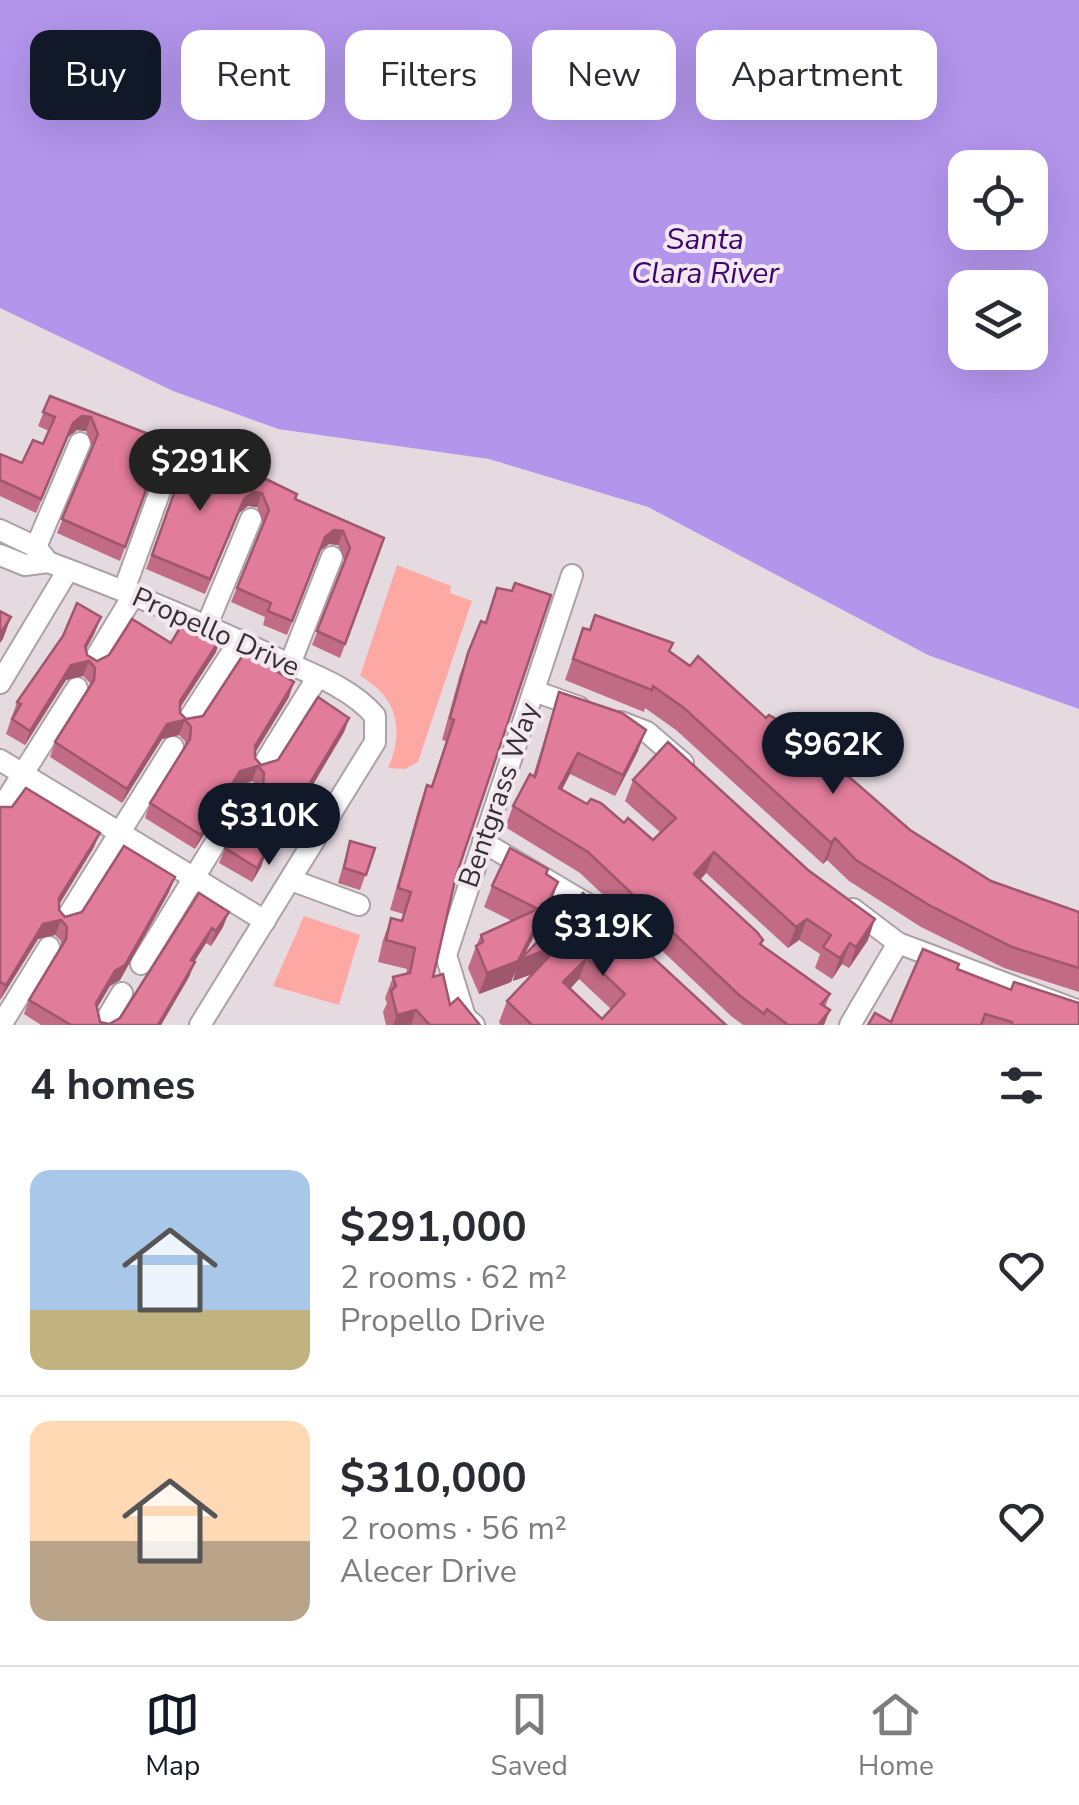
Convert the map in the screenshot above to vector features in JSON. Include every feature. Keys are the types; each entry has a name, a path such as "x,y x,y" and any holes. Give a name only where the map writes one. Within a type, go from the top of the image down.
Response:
{"street":[{"path":"0,683 51,560 80,443"},
{"path":"94,662 129,592 164,480"},
{"path":"208,626 251,519"},
{"name":"Propello Drive","path":"0,530 51,560 290,664 357,699 375,716 375,742 291,880"},
{"name":"Propello Drive","path":"0,555 24,564 51,560"},
{"path":"290,664 332,558"},
{"name":"Bentgrass Way","path":"470,1021 446,955 572,574"},
{"path":"188,722 240,640"},
{"path":"262,767 317,678"},
{"path":"0,810 76,688"},
{"path":"534,690 648,732 703,780"},
{"path":"66,919 172,747"},
{"path":"0,760 266,921"},
{"path":"141,964 246,794"},
{"path":"483,842 596,906 618,930"},
{"path":"200,1025 291,880 359,904"},
{"path":"834,896 898,943 1079,1011"},
{"path":"850,1025 898,943"},
{"path":"1,1025 49,947"},
{"path":"103,1025 122,993"}],"shaded area":[{"path":"397,565 451,586 450,593 472,601 418,762 405,769 388,768 396,740 394,715 382,693 360,676"},
{"path":"304,916 360,935 339,1005 273,986"}],"water":[{"name":"Santa Clara River","path":"0,0 1079,0 1079,709 928,655 648,507 489,459 278,429 173,391 0,308"}],"building":[{"path":"50,396 268,480 297,494 295,499 384,538 345,644 317,631 350,548 343,531 334,530 325,537 292,621 268,611 271,603 237,588 269,510 262,493 253,492 244,499 210,579 152,555 182,471 175,453 166,453 157,460 125,547 62,519 98,434 91,417 82,416 73,423 41,499 0,480 0,454 22,463 33,440 43,444 55,417 43,412"},
{"path":"515,583 551,595 456,876 433,977 443,974 450,1005 458,998 480,1025 430,1025 416,1010 397,1015 391,991 396,986 393,977 410,973 415,948 386,940 391,918 402,921 411,892 398,888 427,785 432,787 454,720 450,718 468,653 481,621 486,623 497,588 512,591"},
{"path":"77,603 101,617 85,646 87,655 97,661 109,655 132,619 171,643 187,616 221,638 180,701 180,713 186,719 203,716 245,652 294,682 255,746 255,758 261,765 278,760 318,697 349,718 307,788 302,785 262,849 266,852 257,868 225,848 263,785 264,773 258,766 240,771 201,835 150,803 190,739 191,727 185,720 167,724 127,789 55,742 94,680 95,668 89,661 71,665 30,731 12,719 21,704 17,702 63,636"},
{"path":"0,611 11,617 0,634"},
{"path":"595,615 673,643 669,651 690,666 698,656 766,718 769,715 776,719 812,753 816,748 910,830 991,881 1079,912 1079,968 1012,947 929,905 856,860 835,838 831,843 684,708 653,686 652,690 573,659 583,628 590,630"},
{"path":"559,692 622,713 646,730 623,775 578,753 559,788 587,804 591,799 601,803 624,823 628,818 653,840 676,818 633,780 668,742 808,870 875,919 856,947 850,943 840,958 823,947 831,935 807,919 796,927 714,852 694,874 757,932 763,940 760,944 830,994 821,1004 830,1010 818,1025 788,1025 767,1009 764,1014 588,852 513,806 530,774 535,777"},
{"path":"26,788 100,833 59,898 59,910 65,917 82,912 124,846 175,877 125,965 115,971 96,1003 100,1022 109,1024 120,1018 199,893 229,912 216,931 212,928 191,960 195,962 158,1025 71,1025 29,1000 66,939 67,927 61,920 43,924 6,985 0,982 0,807 12,807"},
{"path":"350,841 375,848 366,875 344,868"},
{"path":"510,848 548,869 546,874 558,882 518,961 487,973 476,946 483,942 481,935 538,909 492,886"},
{"path":"583,893 726,1025 532,1025 507,1001 561,944 520,960","holes":["587,958 625,994 602,1019 563,982"]},
{"path":"923,949 959,964 957,969 1011,990 1014,982 1079,1003 1079,1025 1011,1025 1012,1022 985,1014 981,1025 868,1025 875,1013 891,1022"}]}
